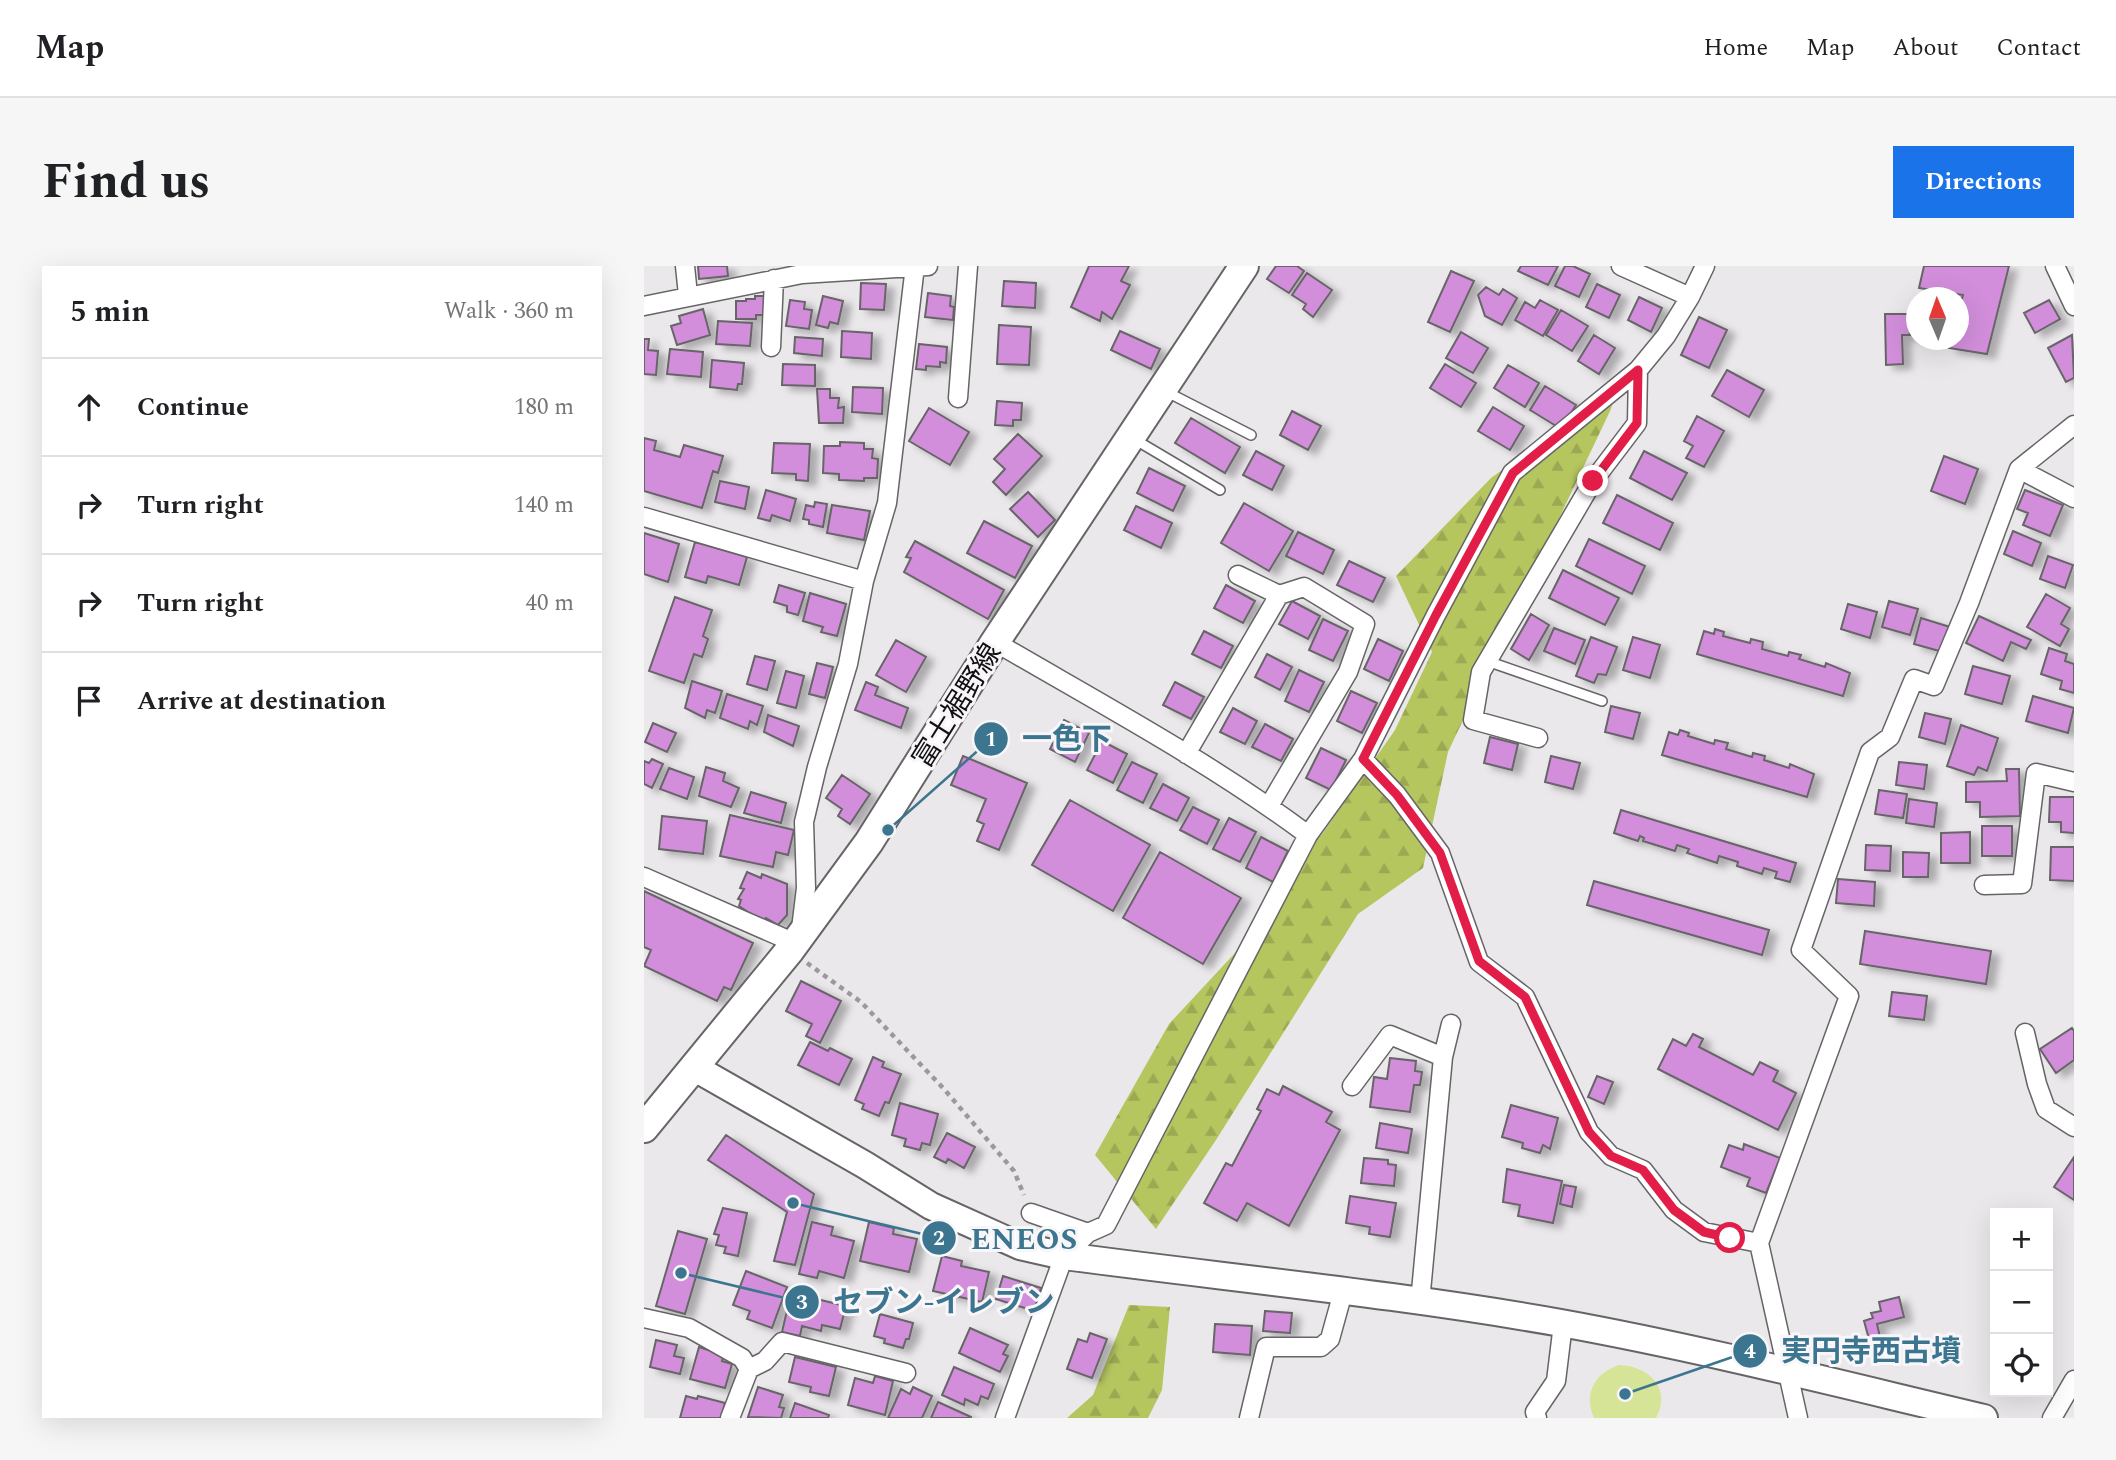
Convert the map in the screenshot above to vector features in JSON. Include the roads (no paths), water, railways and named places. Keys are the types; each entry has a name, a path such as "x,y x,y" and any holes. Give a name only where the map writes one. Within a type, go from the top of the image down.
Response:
{"main road":[{"name":"富士裾野線","path":"644,1128 795,943 869,842 995,642 1244,266"}],"street":[{"path":"685,266 688,295"},
{"path":"644,877 795,943 807,888 804,822 817,767 848,664 864,581 887,503 915,266"},
{"path":"644,306 802,274 928,266"},
{"path":"958,398 968,266"},
{"path":"1621,266 1690,297"},
{"path":"1005,1418 1064,1256 1088,1233 1106,1225 1308,835 1363,759 1436,615 1513,473 1638,370 1666,336 1705,266"},
{"path":"2062,268 2074,306"},
{"path":"771,347 774,279"},
{"path":"1538,738 1473,720 1481,672 1593,481 1637,423 1638,370"},
{"path":"1798,1418 1759,1243 1849,996 1801,950 1870,752 1890,737 1914,680 1934,686 1969,603 2019,469 2074,425"},
{"path":"2019,469 2074,498"},
{"path":"644,517 864,581"},
{"path":"1238,575 1279,595"},
{"path":"1186,754 1279,595 1304,587 1365,624 1348,672 1269,806"},
{"path":"995,642 1186,754 1269,806 1308,835"},
{"path":"1363,759 1397,795 1440,853 1479,961 1525,997 1589,1132 1611,1156 1643,1170 1674,1210 1704,1232 1759,1243"},
{"path":"1984,885 2022,884 2036,773 2074,782"},
{"path":"1420,1303 1443,1057 1451,1024"},
{"path":"2025,1033 2046,1109 2074,1127"},
{"path":"1352,1086 1390,1035 1443,1057"},
{"path":"695,1068 931,1206 1020,1246 1064,1256 1563,1324 1652,1340 1984,1418"},
{"path":"1031,1213 1088,1233"},
{"path":"1249,1418 1266,1347 1321,1347 1330,1339 1343,1292"},
{"path":"644,1318 689,1328 742,1357 749,1369"},
{"path":"1537,1418 1535,1412 1556,1381 1563,1324"},
{"path":"730,1418 749,1369 765,1361 782,1342 906,1373"},
{"path":"2052,1418 2074,1380"}],"lane":[{"path":"1163,390 1251,435"},
{"path":"1132,438 1220,490"},
{"path":"1487,661 1602,701"}],"place":[{"name":"一色下","path":"888,830"},
{"name":"ENEOS","path":"793,1203"},
{"name":"セブン-イレブン","path":"681,1273"},
{"name":"実円寺西古墳","path":"1625,1394"}]}
